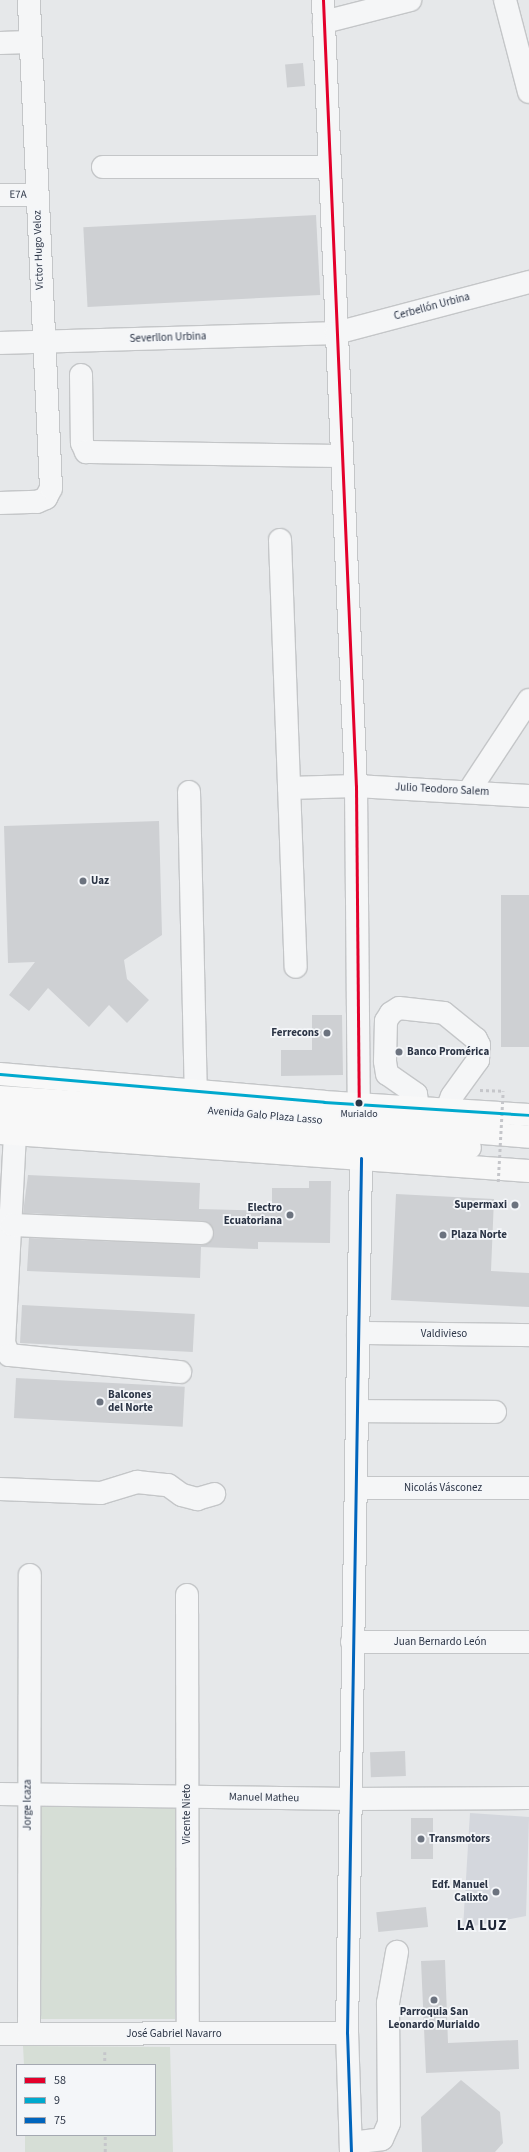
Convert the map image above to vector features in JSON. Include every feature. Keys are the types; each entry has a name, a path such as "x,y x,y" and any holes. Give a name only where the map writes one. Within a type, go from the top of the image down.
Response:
{"main road":[{"name":"Avenida Galo Plaza Lasso","path":"0,1074 324,1102 359,1102 529,1115"},
{"name":"Avenida Galo Plaza Lasso","path":"0,1097 240,1113 529,1137"},
{"name":"Avenida Galo Plaza Lasso","path":"0,1114 529,1152"},
{"path":"8,1133 529,1171"}],"street":[{"name":"Victor Hugo Veloz","path":"0,504 37,502 46,498 51,488 29,42 29,0"},
{"path":"323,0 356,786 359,1102"},
{"path":"324,22 410,0"},
{"path":"505,0 529,92"},
{"path":"0,43 29,42"},
{"path":"103,167 330,167"},
{"name":"E7A","path":"0,195 37,195"},
{"name":"Cerbellón Urbina","path":"336,333 529,282"},
{"name":"Severllon Urbina","path":"0,343 336,333"},
{"path":"81,375 82,443 86,452 342,456"},
{"path":"280,540 296,966"},
{"path":"470,791 529,700"},
{"name":"Julio Teodoro Salem","path":"289,788 356,786 470,791 529,796"},
{"path":"189,792 196,1091"},
{"path":"418,1107 416,1094 387,1074 384,1062 386,1022 391,1013 399,1008 444,1013 476,1039 479,1045 478,1060 452,1096 447,1109"},
{"path":"8,1133 12,1225 4,1343 9,1355 16,1358 40,1358 180,1372"},
{"path":"361,1158 352,1642 347,2033 351,2147 382,2139 389,2123 388,2003 397,1952"},
{"path":"12,1225 202,1233"},
{"name":"Valdivieso","path":"358,1333 529,1335"},
{"path":"357,1411 495,1412"},
{"path":"0,1489 101,1493 137,1482 168,1485 182,1495 197,1499 214,1494"},
{"name":"Nicolás Vásconez","path":"356,1488 529,1488"},
{"name":"Jorge Icaza","path":"29,2034 28,1794 30,1575"},
{"name":"Vicente Nieto","path":"188,1595 188,2033"},
{"name":"Juan Bernardo León","path":"352,1642 529,1642"},
{"name":"Manuel Matheu","path":"0,1794 351,1799 529,1798"},
{"name":"José Gabriel Navarro","path":"0,2034 347,2033"}],"path":[{"path":"498,1182 503,1091"},
{"path":"105,2136 105,2152"}],"shaded area":[{"path":"37,1805 175,1805 175,2019 37,2019"},
{"name":"Edf. Manuel Calixto","path":"470,1813 529,1817 526,1916 463,1928"},
{"path":"23,2046 170,2047 173,2152 25,2152 25,2136 156,2136 156,2064 24,2064"}],"building":[{"path":"303,63 305,86 287,87 285,65"},
{"path":"316,215 320,295 88,307 83,227"},
{"name":"Uaz","path":"159,821 162,935 124,960 127,979 149,1000 127,1023 109,1005 89,1027 48,988 29,1011 9,995 35,962 8,963 4,826"},
{"path":"501,895 529,895 529,1047 501,1047"},
{"name":"Ferrecons","path":"312,1015 342,1015 343,1075 281,1076 281,1050 312,1050"},
{"path":"28,1175 200,1183 199,1209 272,1211 272,1188 309,1188 309,1181 331,1181 330,1243 258,1242 258,1249 201,1247 200,1278 27,1271 29,1238 201,1245 212,1240 214,1233 209,1223 203,1221 23,1213"},
{"name":"Plaza Norte","path":"396,1194 494,1199 491,1271 529,1273 529,1307 391,1300"},
{"path":"22,1305 195,1314 193,1352 20,1343"},
{"name":"Balcones del Norte","path":"16,1378 185,1387 183,1427 14,1418"},
{"path":"405,1751 406,1776 371,1777 370,1752"},
{"name":"Transmotors","path":"411,1818 433,1818 433,1859 411,1859"},
{"path":"426,1907 428,1927 378,1932 376,1912"},
{"name":"Parroquia San Leonardo Murialdo","path":"445,1960 448,2043 518,2040 519,2069 426,2073 421,1961"},
{"path":"461,2080 500,2112 503,2143 495,2152 422,2152 421,2117"}],"transit line":[{"name":"58","path":"323,0 356,786 359,1103"},
{"name":"9","path":"0,1074 324,1102 529,1115"},
{"name":"75","path":"351,2152 347,2033 361,1158"}],"place":[{"name":"Uaz","path":"83,881"},
{"name":"Ferrecons","path":"327,1033"},
{"name":"Banco Promérica","path":"399,1052"},
{"name":"Murialdo","path":"359,1103"},
{"name":"Supermaxi","path":"515,1205"},
{"name":"Electro Ecuatoriana","path":"290,1215"},
{"name":"Plaza Norte","path":"443,1235"},
{"name":"Balcones del Norte","path":"100,1402"},
{"name":"Transmotors","path":"421,1839"},
{"name":"Edf. Manuel Calixto","path":"496,1892"},
{"name":"Parroquia San Leonardo Murialdo","path":"434,2000"}],"district":[{"name":"LA LUZ","path":"482,1926"}]}
